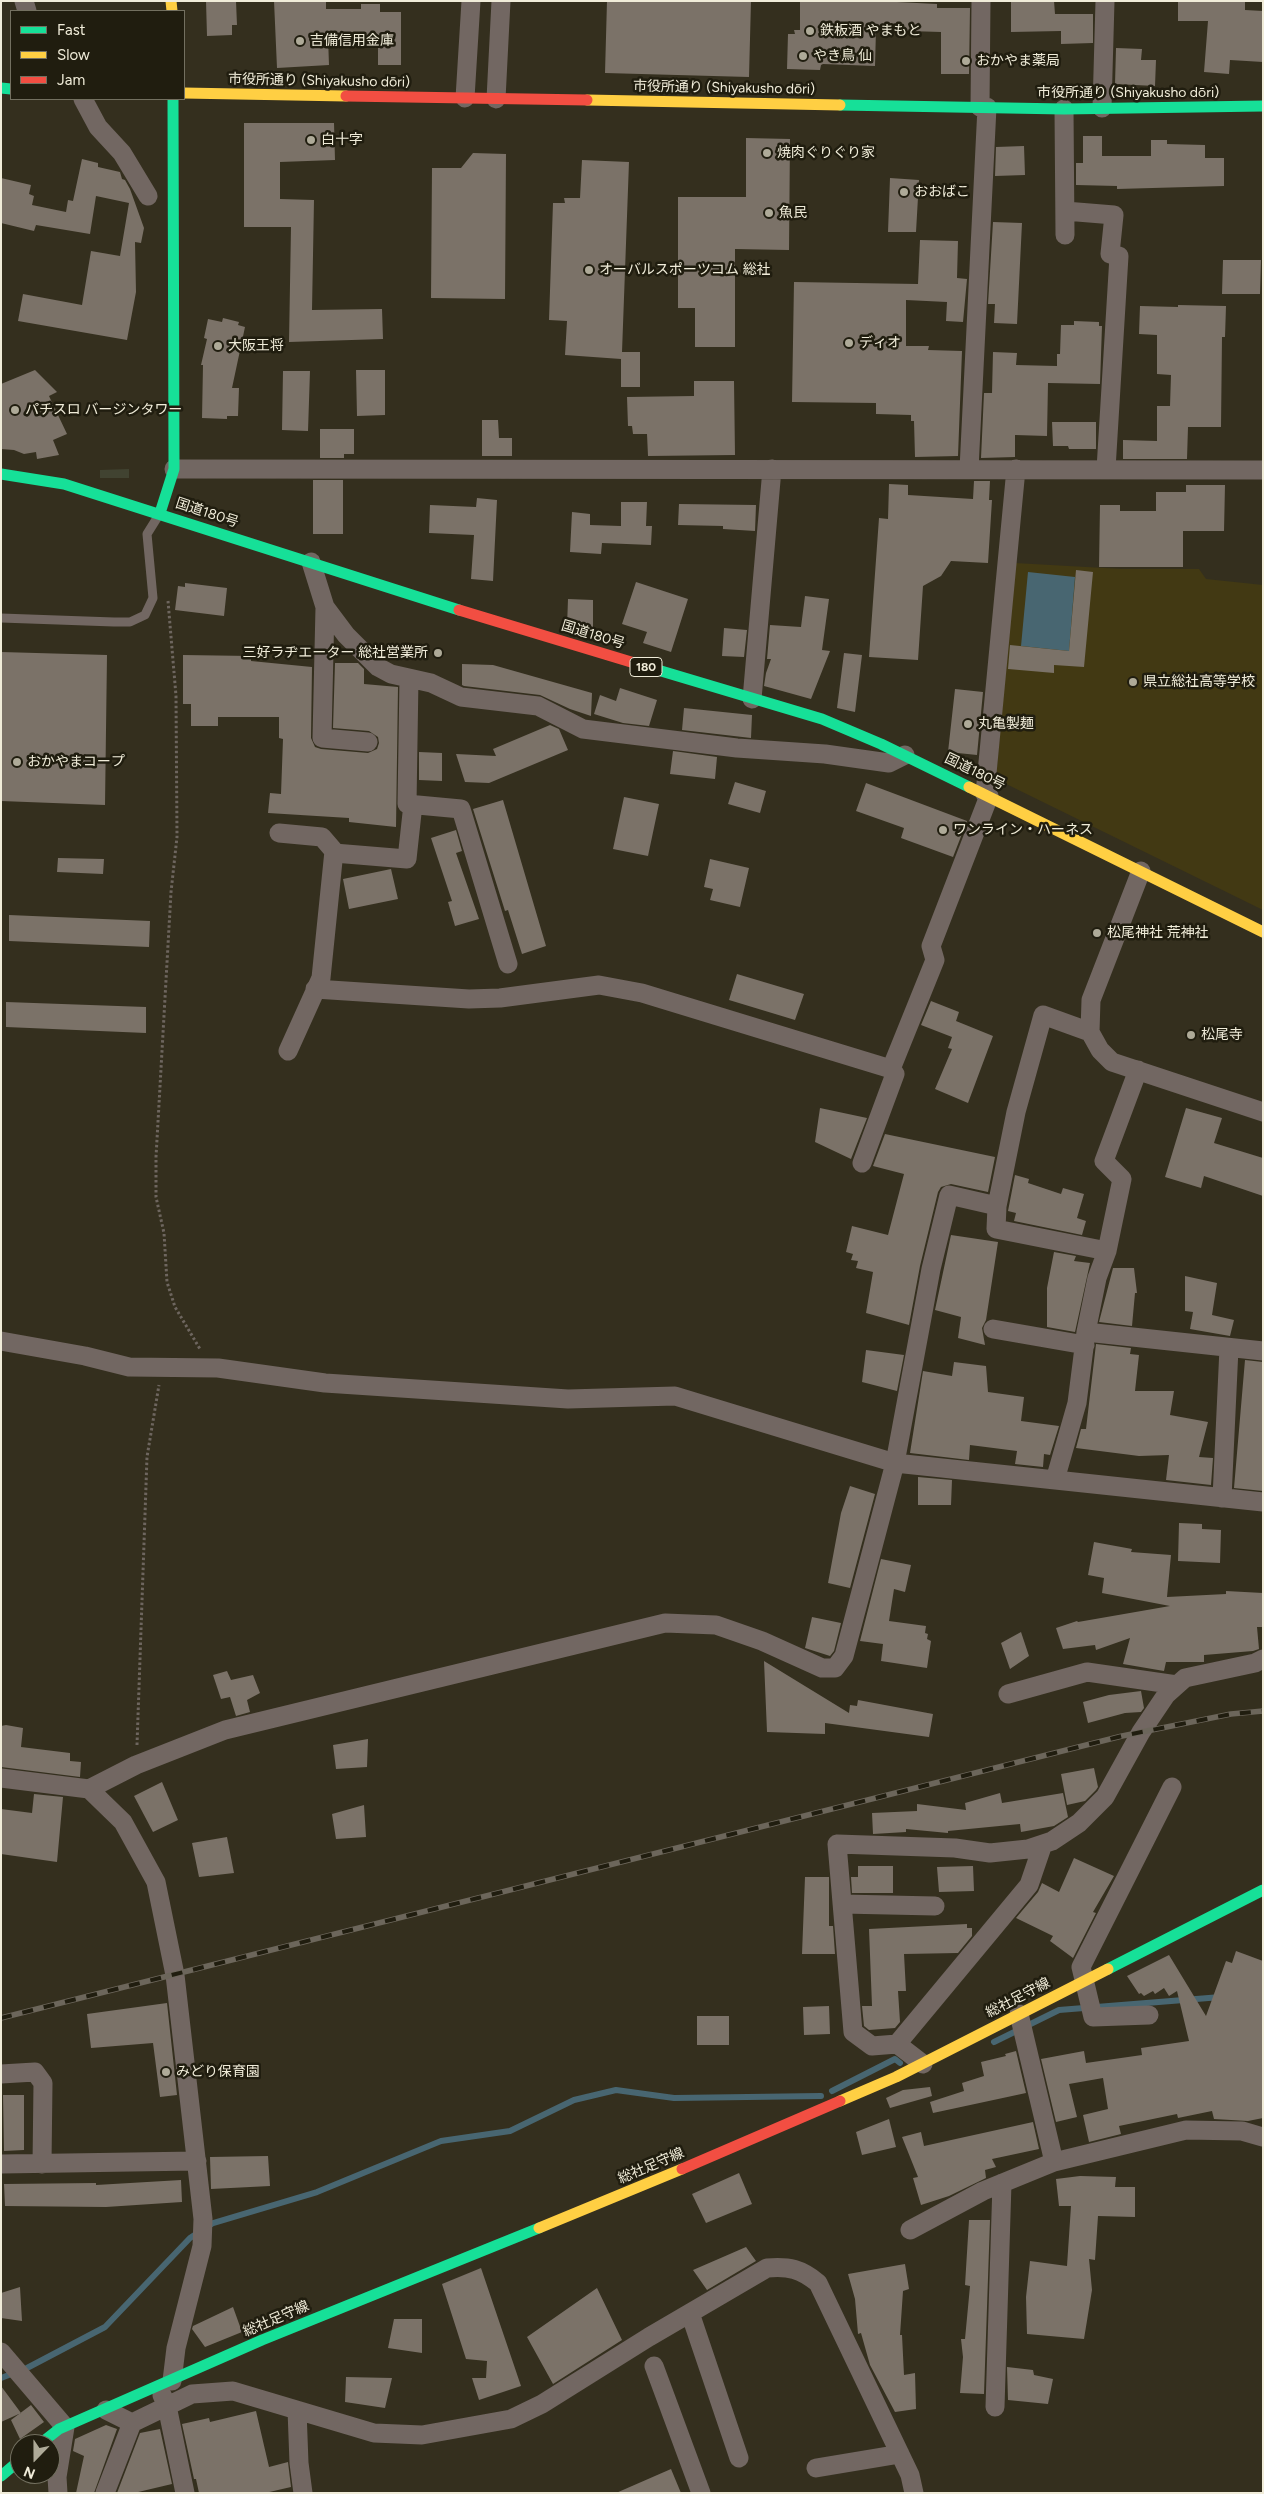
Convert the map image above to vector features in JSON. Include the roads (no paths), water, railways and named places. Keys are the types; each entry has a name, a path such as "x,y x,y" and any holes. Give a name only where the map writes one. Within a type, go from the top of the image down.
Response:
{"main road":[{"name":"市役所通り (Shiyakusho dōri)","path":"185,93 1064,109 1263,106"},
{"path":"160,513 174,469 173,100"},
{"name":"国道180号","path":"1,474 64,484 160,513 512,627 822,719 905,755 1263,932"},
{"name":"総社足守線","path":"55,2434 65,2427 262,2340 607,2201 896,2077 1263,1890"}],"street":[{"path":"465,98 471,1"},
{"path":"496,99 501,1"},
{"path":"969,469 983,107 981,1"},
{"path":"1102,108 1105,1"},
{"path":"84,100 98,127 122,153 148,196"},
{"path":"1064,109 1065,235"},
{"path":"1065,211 1114,215 1110,254 1119,256 1106,469"},
{"path":"174,469 1263,470"},
{"path":"752,699 772,469"},
{"path":"891,1069 936,960 931,946 987,795 1016,469"},
{"path":"311,562 326,607 346,635 378,667 391,674 431,683 461,697 538,706 583,729 737,748 825,754 889,762 905,755"},
{"path":"326,607 322,738 368,742"},
{"path":"410,678 407,804 461,809 508,964"},
{"path":"334,853 407,859 413,804"},
{"path":"279,833 322,837 334,851 321,978 288,1051"},
{"path":"1141,871 1090,1000 1090,1032 1100,1050 1112,1062 1263,1112"},
{"path":"315,989 469,999 500,998 599,986 642,993 891,1069 895,1074 862,1163"},
{"path":"1090,1032 1043,1015 1016,1112 997,1206 996,1229 1106,1251"},
{"path":"1055,1480 1077,1403 1085,1338 1097,1278 1106,1251 1122,1179 1104,1161 1138,1070"},
{"path":"1,1778 89,1789 136,1764 225,1730 665,1623 716,1625 762,1641 822,1668 835,1668 844,1656 895,1463 931,1269 949,1195 997,1206"},
{"path":"993,1329 1263,1351"},
{"path":"1,1341 85,1356 129,1367 213,1368 325,1383 568,1399 675,1396 895,1463 1263,1502"},
{"path":"1222,1498 1228,1348"},
{"path":"923,2064 897,2044 872,2046 853,2032 836,1844 955,1848 990,1853 1028,1849 1052,1841 1079,1823 1105,1797 1141,1732 1166,1695 1185,1678 1255,1664 1263,1660"},
{"path":"1008,1694 1087,1672 1177,1685"},
{"path":"1149,2015 1093,2017 1080,1967 1172,1787"},
{"path":"89,1789 123,1822 156,1882 175,1975 203,2219 202,2246 166,2384 167,2406 184,2493"},
{"path":"897,2044 1029,1885 1043,1844"},
{"path":"842,1904 935,1906"},
{"path":"1019,2014 1054,2162"},
{"path":"1,2074 34,2072 43,2083 42,2164"},
{"path":"910,2230 983,2191 1054,2162 1186,2130 1242,2131 1263,2137"},
{"path":"1,2164 197,2161"},
{"path":"995,2407 1002,2183"},
{"path":"105,2493 132,2423 192,2394 233,2391 374,2433 422,2434 511,2419 542,2404 767,2268 786,2266 803,2271 818,2283 910,2475 914,2493"},
{"path":"690,2313 739,2458"},
{"path":"1,2352 65,2427 57,2476 58,2493"},
{"path":"654,2366 690,2469 701,2493"},
{"path":"106,2410 132,2423"},
{"path":"297,2410 299,2463 303,2493"},
{"path":"816,2468 900,2454"}],"lane":[{"path":"1,618 130,622 145,615 153,598 147,534 160,513"}],"water":[{"path":"1028,572 1075,577 1069,651 1021,646"}],"waterway":[{"path":"994,2042 1059,2010 1221,1997"},
{"path":"832,2091 895,2059 900,2063"},
{"path":"1,2378 27,2368 105,2327 190,2238 213,2223 317,2192 441,2141 510,2131 574,2100 616,2090 674,2098 821,2096"}],"railway":[{"path":"1,2018 1122,1736 1231,1714 1263,1711"}],"place":[{"name":"鉄板酒 やまもと","path":"810,31"},
{"name":"吉備信用金庫","path":"300,41"},
{"name":"やき鳥 仙","path":"803,56"},
{"name":"おかやま薬局","path":"966,61"},
{"name":"白十字","path":"311,140"},
{"name":"焼肉ぐりぐり家","path":"767,153"},
{"name":"おおばこ","path":"904,192"},
{"name":"魚民","path":"769,213"},
{"name":"オーバルスポーツコム 総社","path":"589,270"},
{"name":"ディオ","path":"849,343"},
{"name":"大阪王将","path":"218,346"},
{"name":"パチスロ バージンタワー","path":"15,410"},
{"name":"三好ラヂエーター 総社営業所","path":"438,653"},
{"name":"県立総社高等学校","path":"1133,682"},
{"name":"丸亀製麺","path":"968,724"},
{"name":"おかやまコープ","path":"17,762"},
{"name":"ワンライン・ハーネス","path":"943,830"},
{"name":"松尾神社 荒神社","path":"1097,933"},
{"name":"松尾寺","path":"1191,1035"},
{"name":"みどり保育園","path":"166,2072"}]}
